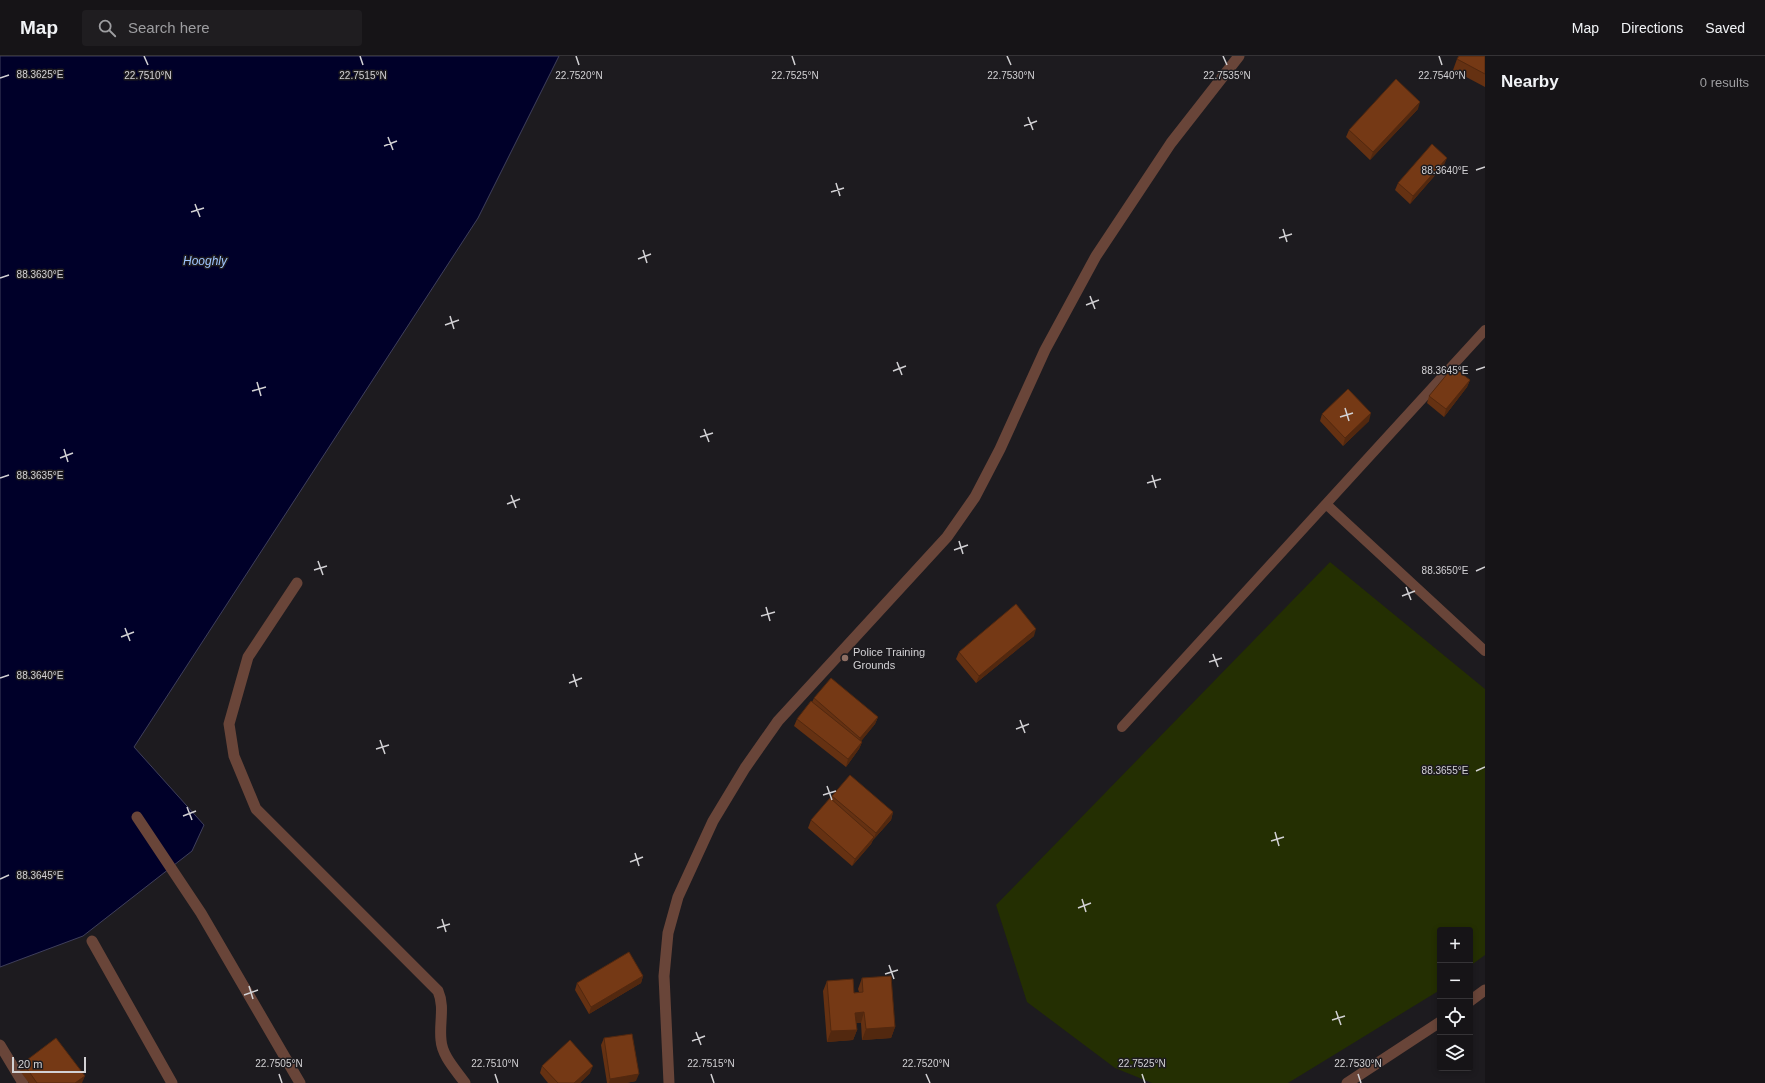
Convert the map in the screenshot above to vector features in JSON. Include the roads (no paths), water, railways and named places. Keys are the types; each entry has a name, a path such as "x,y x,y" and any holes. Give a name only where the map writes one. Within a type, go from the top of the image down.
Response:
{"street":[{"path":"669,1083 664,976 668,933 678,897 714,821 745,768 778,721 946,537 975,497 1000,449 1045,350 1096,256 1171,143 1235,57"},
{"path":"297,583 248,657 229,724 234,756 256,809 438,991 442,1001 441,1041 445,1055 465,1083"},
{"path":"137,817 201,913 300,1083"},
{"path":"92,941 172,1083"},
{"path":"1473,999 1485,990"},
{"path":"1347,1083 1437,1024"},
{"path":"0,1045 23,1083"}],"lane":[{"path":"1122,727 1485,330"},
{"path":"1326,504 1485,651"}],"water":[{"name":"Hooghly","path":"0,56 559,56 478,218 134,747 204,825 192,851 83,936 0,967"}],"place":[{"name":"Police Training Grounds","path":"845,658"}]}
